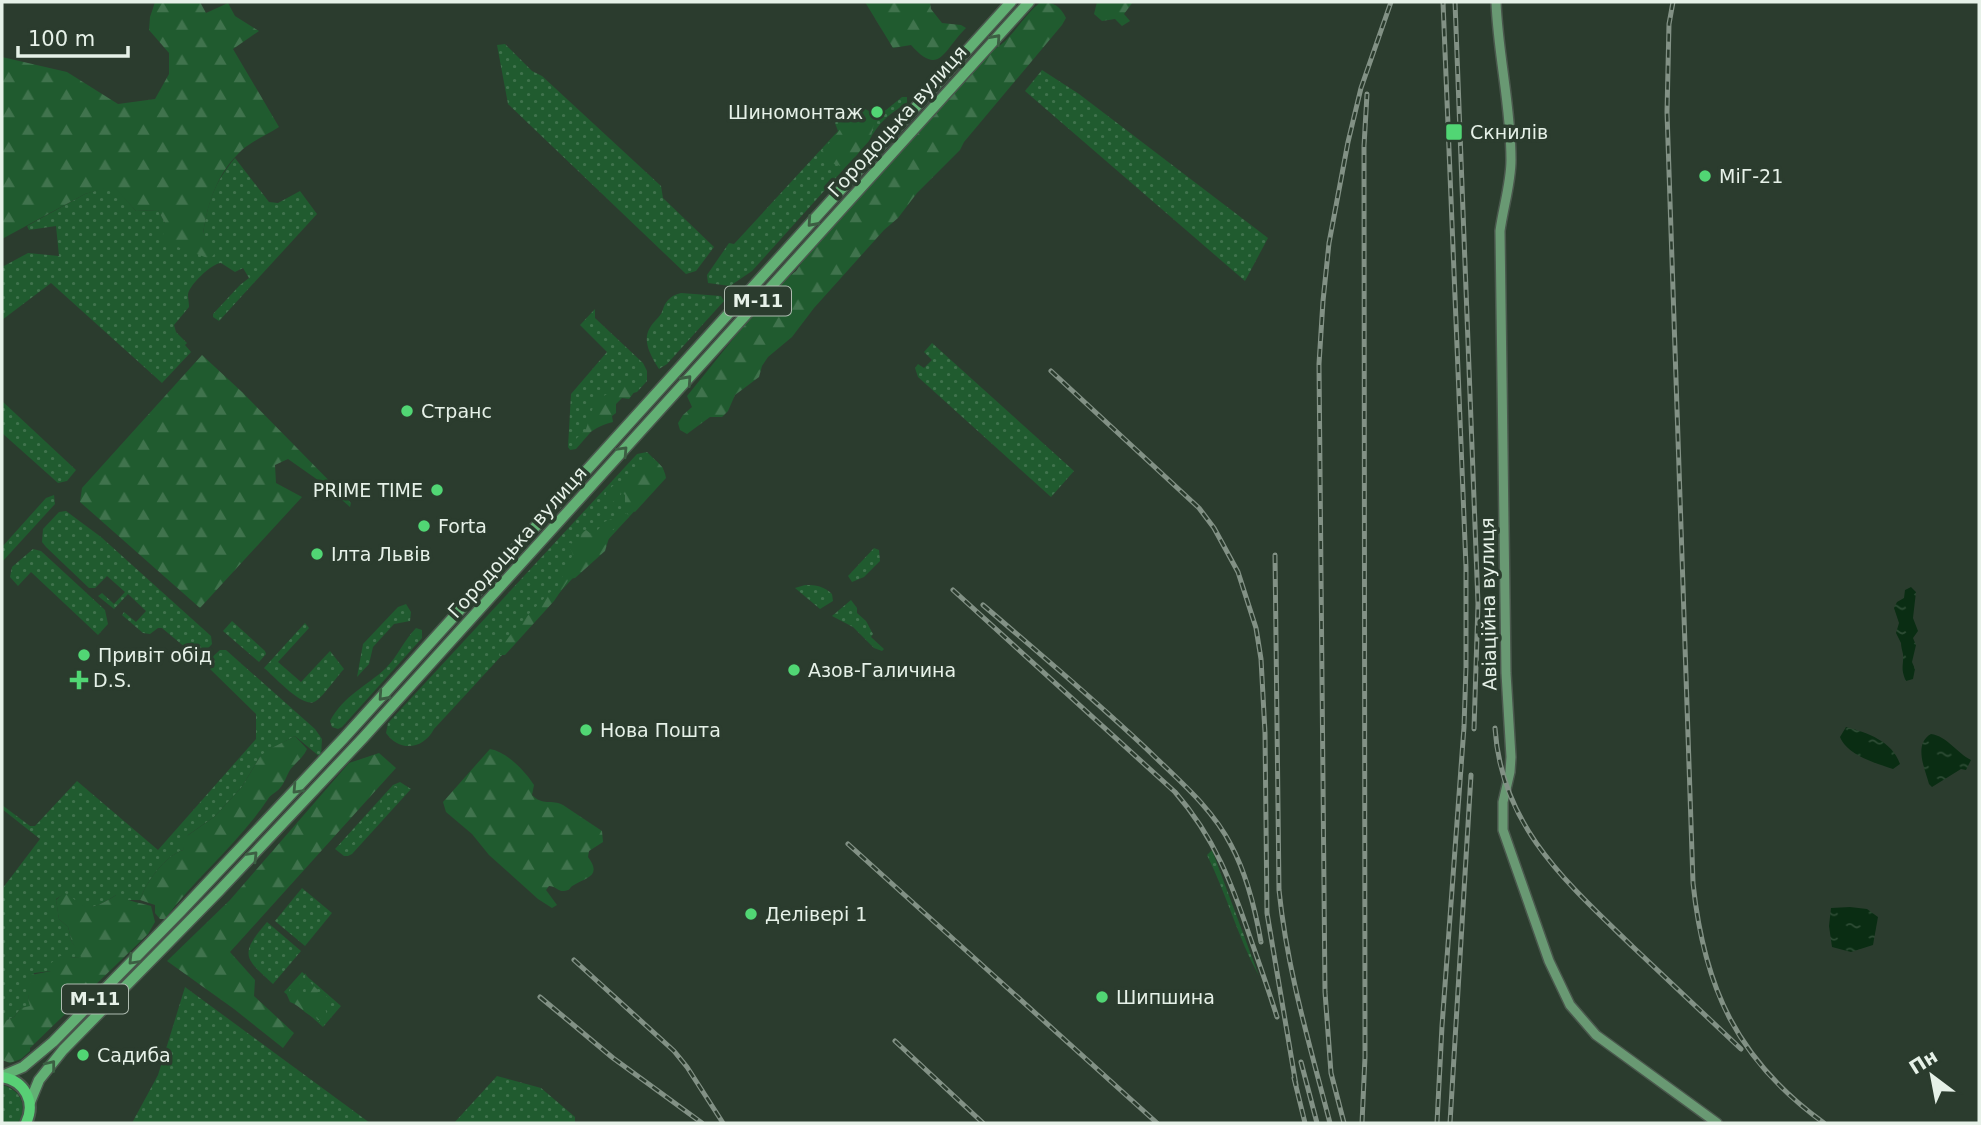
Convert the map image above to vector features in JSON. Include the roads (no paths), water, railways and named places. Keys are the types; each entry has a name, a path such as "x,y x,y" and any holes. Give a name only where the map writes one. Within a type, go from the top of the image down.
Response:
{"highway":[{"path":"2,1077 20,1085 36,1123"},
{"name":"М-11","path":"26,1123 30,1106"}],"main road":[{"name":"Городоцька вулиця","path":"2,1077 23,1067 45,1049 293,793 1011,2"},
{"name":"Городоцька вулиця","path":"30,1106 39,1080 63,1050 219,891 363,738 1029,2"}],"street":[{"name":"Авіаційна вулиця","path":"1496,2 1508,99 1511,162 1500,231 1506,673 1511,757 1503,802 1503,830 1549,961 1570,1005 1602,1040 1717,1123"}],"water":[{"path":"1911,587 1916,592 1913,618 1918,631 1913,638 1916,645 1912,662 1915,669 1913,679 1906,681 1901,643 1896,633 1899,623 1894,608 1897,602 1904,598 1905,590"},
{"path":"1846,727 1871,735 1885,744 1900,764 1893,769 1870,761 1849,749 1840,737"},
{"path":"1931,734 1942,738 1971,760 1966,770 1961,769 1932,787 1925,771 1921,750 1926,738"},
{"path":"1831,908 1867,909 1878,917 1873,945 1851,952 1832,947 1829,926"}],"railway":[{"path":"1344,1123 1331,1073 1325,992 1319,364 1329,243 1348,142 1361,88 1391,2"},
{"path":"1437,1123 1466,667 1466,567 1443,2"},
{"path":"1455,2 1478,604 1474,729"},
{"path":"1673,2 1669,24 1667,112 1693,883 1698,921 1716,988 1747,1047 1768,1074 1824,1123"},
{"path":"1362,1123 1365,1057 1364,146 1367,94"},
{"path":"1051,371 1199,508 1214,528 1238,572 1256,628 1261,659 1265,733 1267,913 1296,1085"},
{"path":"1275,555 1279,890 1293,979 1330,1123"},
{"path":"953,590 1175,792 1189,809 1221,862 1244,919 1277,1017"},
{"path":"983,605 1113,718 1197,798 1224,832 1242,868 1261,942"},
{"path":"1495,728 1500,763 1510,795 1541,850 1584,900 1741,1049"},
{"path":"1450,1123 1471,775"},
{"path":"848,844 1157,1123"},
{"path":"574,960 674,1051 723,1123"},
{"path":"540,997 613,1058 702,1123"},
{"path":"895,1041 983,1123"},
{"path":"1301,1062 1317,1123"},
{"path":"1294,1078 1305,1123"}],"place":[{"name":"Шиномонтаж","path":"877,112"},
{"name":"Скнилів","path":"1454,132"},
{"name":"МіГ-21","path":"1705,176"},
{"name":"Странс","path":"407,411"},
{"name":"PRIME TIME","path":"437,490"},
{"name":"Forta","path":"424,526"},
{"name":"Ілта Львів","path":"317,554"},
{"name":"Привіт обід","path":"84,655"},
{"name":"Азов-Галичина","path":"794,670"},
{"name":"D.S.","path":"79,680"},
{"name":"Нова Пошта","path":"586,730"},
{"name":"Делівері 1","path":"751,914"},
{"name":"Шипшина","path":"1102,997"},
{"name":"Садиба","path":"83,1055"}]}
